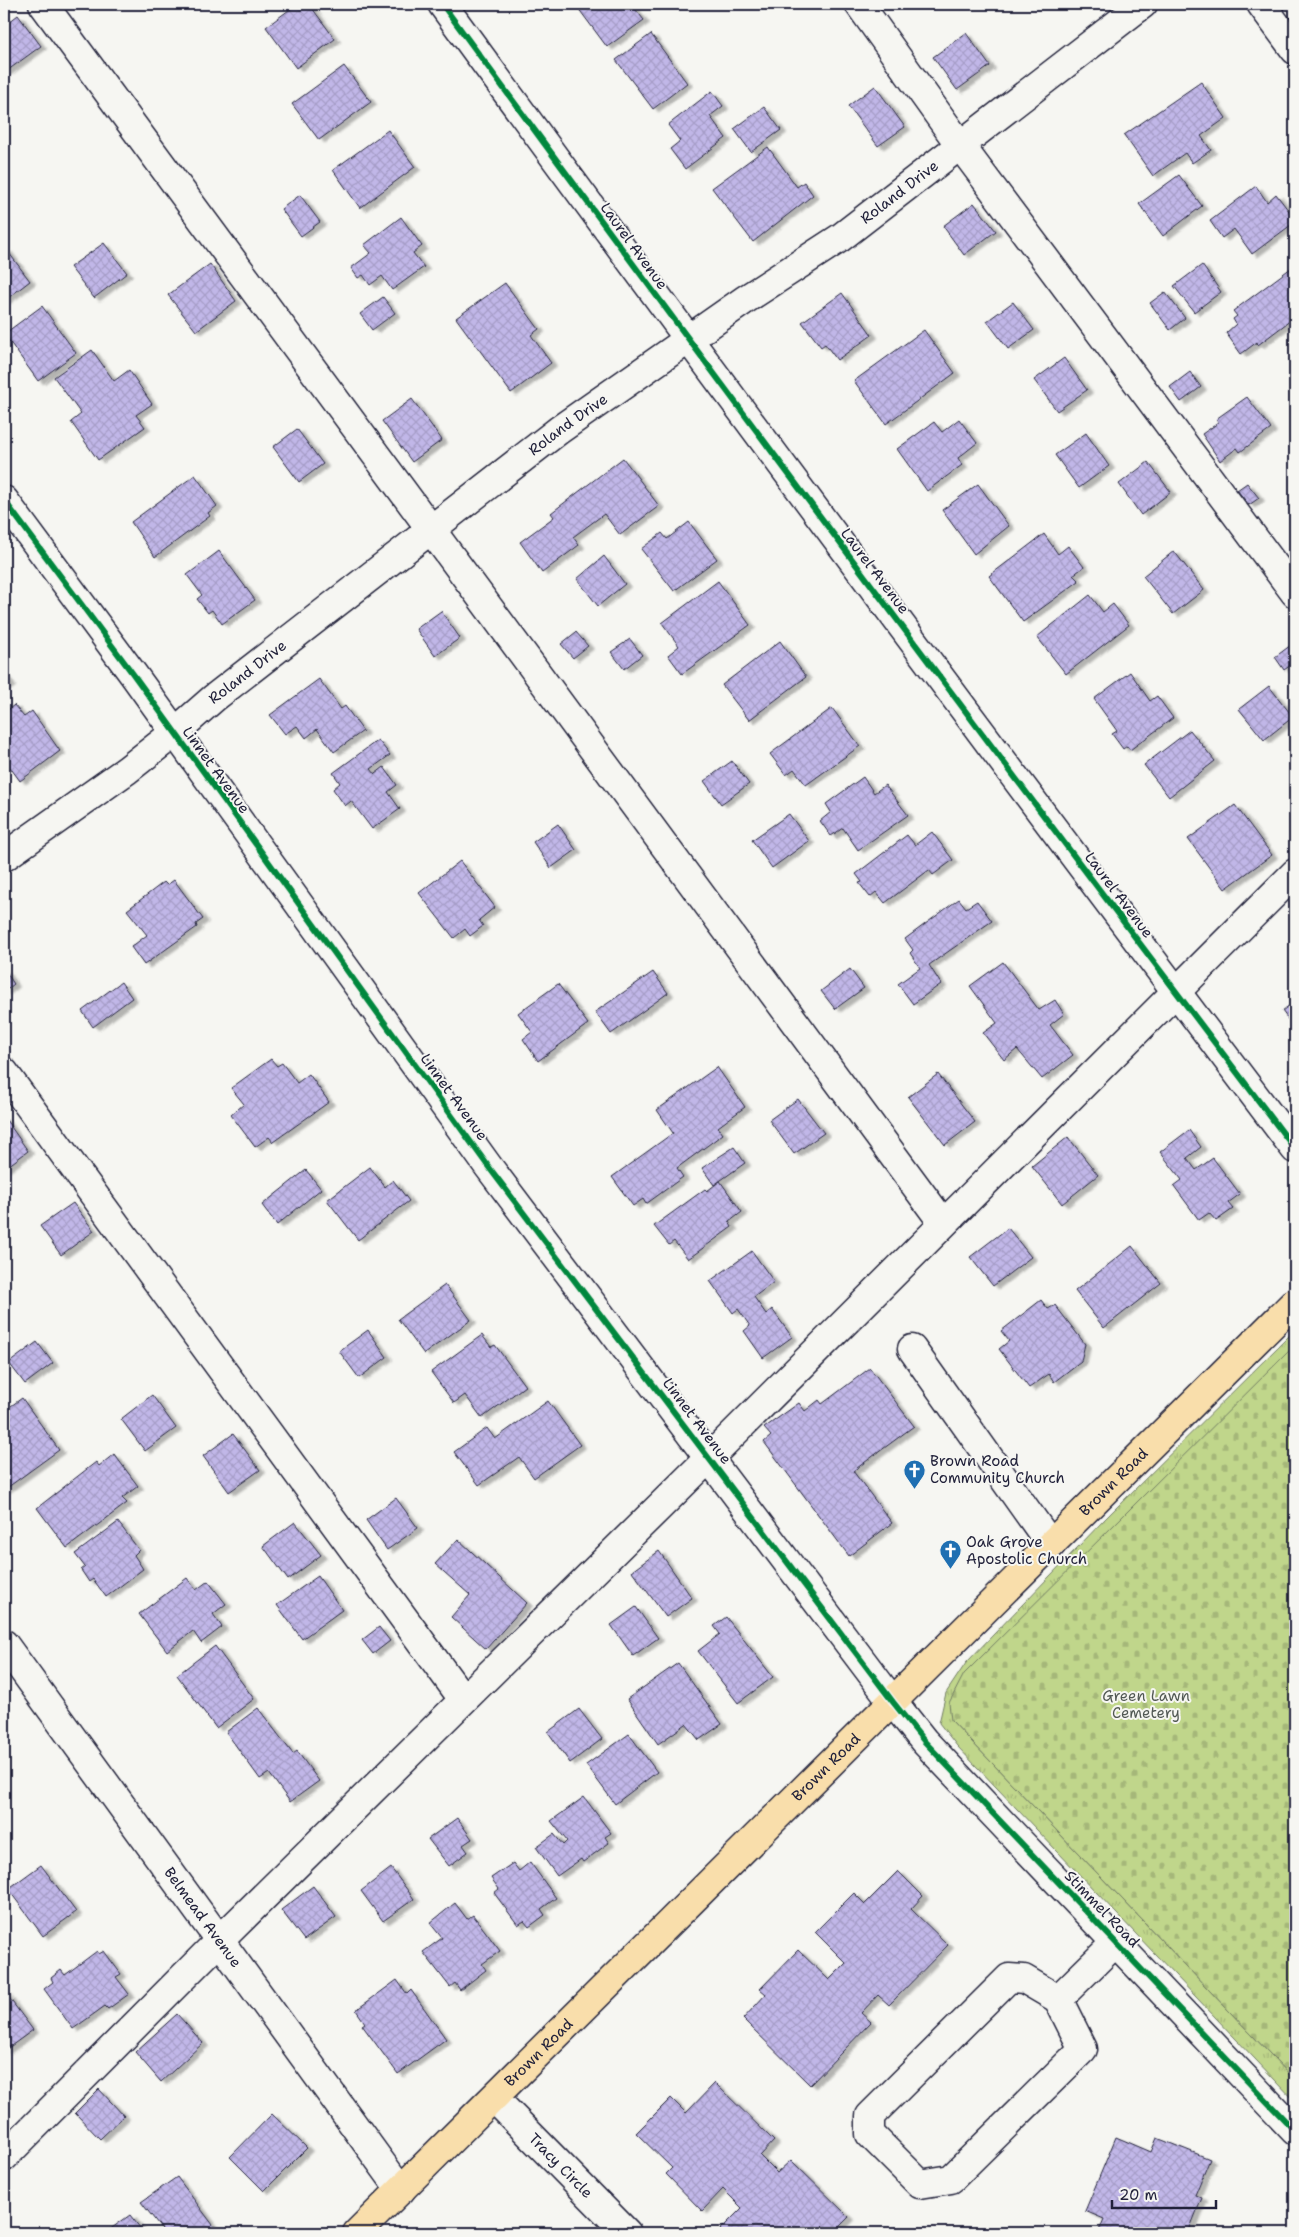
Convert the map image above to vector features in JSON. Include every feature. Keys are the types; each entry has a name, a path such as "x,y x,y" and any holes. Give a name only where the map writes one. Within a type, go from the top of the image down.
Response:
{"main road":[{"name":"Brown Road","path":"357,2233 1295,1302"}],"street":[{"path":"43,4 943,1223"},
{"name":"Laurel Avenue","path":"442,4 687,340 1295,1149"},
{"path":"859,4 960,144 1295,593"},
{"name":"Roland Drive","path":"4,857 174,734 214,698 559,430 687,340 840,238 1143,4"},
{"path":"1261,4 1295,50"},
{"name":"Linnet Avenue","path":"4,500 133,674 174,734 488,1166 893,1702"},
{"path":"4,2157 219,1941 708,1458 1295,873"},
{"path":"4,1072 464,1699"},
{"path":"912,1349 1051,1545"},
{"name":"Belmead Avenue","path":"4,1644 401,2190"},
{"name":"Stimmel Road","path":"893,1702 924,1740 1295,2131"},
{"path":"1058,1999 1116,1942"},
{"path":"1009,1978 1024,1980 1058,1999 1084,2049 951,2179 920,2184 870,2134 870,2116 1009,1978"},
{"name":"Tracy Circle","path":"494,2098 627,2233"}],"green space":[{"path":"1295,1330 1295,1345 951,1720 1295,2080 1295,2101 957,1746 939,1723 946,1693 966,1663 1105,1519"},
{"name":"Green Lawn Cemetery","path":"1295,1345 1295,2080 951,1720 949,1703 964,1674"}],"building":[{"path":"297,4 309,4 335,39 296,68 266,27"},
{"path":"575,4 631,4 644,20 607,47"},
{"path":"18,15 41,46 4,73 4,26"},
{"path":"966,33 990,66 957,90 933,57"},
{"path":"651,34 687,83 653,109 616,60"},
{"path":"344,66 371,102 319,140 292,104"},
{"path":"1201,82 1226,118 1201,136 1211,150 1192,163 1185,153 1153,176 1124,135"},
{"path":"875,86 905,127 878,146 848,106"},
{"path":"712,91 723,106 710,116 726,138 685,169 670,149 680,141 668,125"},
{"path":"764,107 781,130 751,152 734,129"},
{"path":"388,130 415,167 360,208 333,170"},
{"path":"768,147 797,187 804,182 813,195 753,242 712,188"},
{"path":"1179,175 1202,206 1163,236 1139,204"},
{"path":"1256,186 1267,202 1276,194 1295,219 1295,222 1252,254 1234,229 1222,238 1210,221"},
{"path":"300,195 320,222 301,236 281,209"},
{"path":"974,203 996,231 964,255 943,226"},
{"path":"401,217 422,246 413,253 424,267 392,290 382,276 370,285 363,275 358,278 351,268 371,253 364,245"},
{"path":"104,243 127,273 94,298 70,267"},
{"path":"6,249 30,281 4,301 4,251"},
{"path":"210,264 236,301 196,331 168,295"},
{"path":"1202,265 1221,292 1194,312 1174,286"},
{"path":"1295,265 1295,317 1258,345 1257,342 1241,354 1226,333 1236,324 1233,319 1237,316 1233,311"},
{"path":"505,283 539,329 531,335 551,363 511,393 456,318"},
{"path":"1165,292 1185,318 1170,330 1150,303"},
{"path":"842,293 872,335 837,360 825,344 821,347 802,322"},
{"path":"383,297 395,313 372,330 360,314"},
{"path":"1013,302 1034,330 1008,349 987,321"},
{"path":"42,306 76,353 38,381 4,334"},
{"path":"924,330 955,373 886,424 854,381"},
{"path":"92,350 114,381 129,370 152,404 136,415 145,427 98,460 71,422 81,414 54,377"},
{"path":"1064,358 1087,390 1057,411 1034,380"},
{"path":"1190,372 1201,387 1181,402 1170,387"},
{"path":"1247,397 1271,429 1240,452 1237,448 1220,461 1202,434 1218,423 1216,419"},
{"path":"412,399 442,440 412,462 382,421"},
{"path":"959,419 977,443 958,458 962,465 927,491 897,449 934,422 942,432"},
{"path":"297,429 323,464 299,482 273,447"},
{"path":"1086,433 1109,466 1079,488 1055,455"},
{"path":"623,458 659,506 620,535 604,514 573,537 579,545 542,573 520,542 554,517 551,513"},
{"path":"1148,462 1171,492 1141,515 1119,484"},
{"path":"195,475 217,506 208,513 210,516 155,557 131,522"},
{"path":"1247,483 1259,498 1249,505 1237,490"},
{"path":"978,484 1009,526 974,554 942,510"},
{"path":"689,522 717,559 674,591 641,549 662,533 667,539"},
{"path":"1044,534 1058,554 1068,546 1084,567 1073,575 1079,581 1023,622 989,576"},
{"path":"219,551 255,600 222,624 212,610 208,613 197,599 202,595 187,575"},
{"path":"1174,551 1204,590 1173,614 1143,576"},
{"path":"604,556 625,584 598,606 577,579"},
{"path":"718,581 750,625 682,674 668,655 679,646 662,623"},
{"path":"1090,595 1103,612 1113,604 1129,625 1066,674 1037,637"},
{"path":"441,611 460,638 435,656 416,629"},
{"path":"576,632 588,646 573,658 561,644"},
{"path":"630,639 642,655 624,669 611,652"},
{"path":"780,641 806,677 749,720 722,685"},
{"path":"1295,642 1295,662 1284,670 1275,657"},
{"path":"1130,672 1150,701 1157,696 1173,718 1130,750 1127,746 1123,749 1112,734 1117,731 1094,699"},
{"path":"4,674 10,683 4,688"},
{"path":"319,679 341,709 345,706 363,731 334,752 317,729 306,738 297,726 285,734 270,715"},
{"path":"1269,686 1293,717 1264,740 1239,709"},
{"path":"14,705 24,717 32,711 60,751 20,781 4,759 4,713"},
{"path":"832,708 860,746 806,785 794,769 786,775 770,754"},
{"path":"1190,730 1215,761 1169,797 1144,765"},
{"path":"378,740 390,755 371,769 375,774 384,767 397,785 388,792 400,809 372,829 351,801 345,806 333,789 340,783 333,773"},
{"path":"732,761 749,784 721,804 704,781"},
{"path":"863,777 874,793 885,785 908,815 858,850 843,828 831,836 820,821 831,812 826,804"},
{"path":"1235,805 1272,855 1225,889 1188,839"},
{"path":"789,814 809,841 772,868 752,840"},
{"path":"558,824 576,850 551,868 533,842"},
{"path":"932,832 953,860 933,875 929,870 885,903 876,892 870,897 859,883 862,882 856,874 907,835 915,845"},
{"path":"460,861 495,907 479,920 483,926 470,936 465,929 454,938 419,893"},
{"path":"174,880 203,919 196,924 197,927 144,965 131,947 147,935 127,910 164,882 167,885"},
{"path":"959,899 966,908 977,901 992,921 929,965 941,984 913,1004 898,984 920,968 910,953 913,950 905,939"},
{"path":"1003,962 1039,1010 1055,1000 1064,1014 1050,1025 1073,1055 1042,1079 1017,1049 1004,1060 983,1033 997,1023 970,986"},
{"path":"4,969 14,984 4,992"},
{"path":"850,969 864,988 835,1009 821,991"},
{"path":"653,972 668,993 611,1034 595,1012"},
{"path":"121,982 132,998 93,1027 82,1011"},
{"path":"558,984 588,1024 538,1061 523,1039 532,1032 518,1013"},
{"path":"1295,1001 1295,1029 1282,1011"},
{"path":"271,1059 277,1066 282,1063 297,1083 309,1074 329,1102 273,1142 269,1137 255,1147 231,1115 244,1104 231,1088"},
{"path":"717,1067 745,1107 718,1127 723,1134 677,1168 683,1177 646,1204 643,1199 633,1206 612,1177 673,1133 657,1110"},
{"path":"938,1074 975,1122 945,1145 908,1097"},
{"path":"798,1099 824,1133 794,1154 769,1120"},
{"path":"4,1117 28,1151 4,1169"},
{"path":"1189,1130 1201,1147 1187,1158 1196,1170 1213,1158 1240,1194 1228,1203 1233,1209 1216,1221 1209,1213 1199,1220 1174,1186 1182,1180 1160,1152"},
{"path":"1068,1137 1098,1175 1062,1204 1032,1166"},
{"path":"734,1147 745,1163 714,1185 702,1168"},
{"path":"370,1167 385,1187 393,1180 409,1201 358,1240 327,1200"},
{"path":"306,1170 321,1189 277,1225 262,1205"},
{"path":"720,1181 742,1212 729,1222 732,1227 688,1259 674,1241 669,1245 654,1226 705,1189 707,1191"},
{"path":"73,1203 94,1231 61,1255 40,1226"},
{"path":"1008,1228 1031,1257 993,1286 970,1257"},
{"path":"1132,1246 1161,1283 1104,1328 1075,1291"},
{"path":"752,1251 774,1282 754,1297 766,1314 772,1309 792,1337 763,1358 744,1331 750,1326 738,1309 733,1313 710,1281"},
{"path":"445,1285 471,1320 424,1354 398,1319"},
{"path":"1041,1300 1048,1309 1055,1305 1085,1344 1081,1361 1054,1382 1049,1374 1029,1388 999,1349 1009,1341 1001,1331"},
{"path":"368,1330 387,1357 359,1378 339,1351"},
{"path":"482,1335 491,1347 495,1345 525,1386 482,1418 465,1395 454,1403 431,1372"},
{"path":"37,1342 53,1363 25,1384 9,1363"},
{"name":"Brown Road Community Church","path":"870,1368 914,1426 853,1471 892,1523 849,1556 764,1442 771,1436 764,1428 799,1403 805,1411 819,1400 822,1404"},
{"path":"152,1395 176,1428 145,1451 121,1419"},
{"path":"22,1398 59,1450 4,1490 4,1411"},
{"path":"548,1401 580,1445 534,1478 519,1457 479,1485 454,1452 487,1428 495,1439"},
{"path":"233,1434 260,1470 229,1492 203,1456"},
{"path":"114,1454 138,1486 122,1498 127,1503 67,1548 37,1508 96,1462 99,1466"},
{"path":"396,1498 418,1528 387,1550 366,1520"},
{"path":"118,1522 139,1550 134,1555 143,1569 106,1597 93,1579 89,1582 81,1570 85,1567 75,1554"},
{"path":"295,1522 321,1555 288,1580 263,1546"},
{"path":"458,1539 527,1603 486,1649 451,1617 470,1595 435,1564"},
{"path":"659,1551 692,1598 666,1617 632,1571"},
{"path":"318,1576 342,1610 302,1639 277,1605"},
{"path":"187,1578 196,1590 208,1581 226,1604 213,1614 222,1627 201,1643 193,1631 167,1651 139,1614"},
{"path":"636,1607 658,1638 633,1656 611,1625"},
{"path":"726,1617 773,1677 738,1703 698,1651 720,1634 714,1626"},
{"path":"379,1627 390,1641 373,1654 362,1640"},
{"path":"215,1646 254,1699 216,1728 177,1675"},
{"path":"678,1663 722,1724 699,1740 686,1724 658,1744 627,1699"},
{"path":"258,1708 293,1754 297,1751 319,1781 290,1802 269,1773 260,1779 226,1732"},
{"path":"579,1709 602,1739 570,1763 548,1732"},
{"path":"629,1734 657,1772 615,1804 586,1765"},
{"path":"584,1797 611,1833 605,1837 609,1843 583,1862 581,1859 557,1876 536,1847 554,1834 563,1845 567,1841 551,1821"},
{"path":"457,1818 472,1839 463,1845 468,1852 449,1866 428,1839"},
{"path":"530,1862 556,1898 541,1909 545,1915 529,1927 524,1921 518,1925 494,1893 499,1889 491,1878 513,1863 519,1871"},
{"path":"41,1865 76,1912 43,1936 8,1889"},
{"path":"391,1868 414,1899 383,1921 361,1891"},
{"path":"898,1871 923,1896 911,1909 948,1945 889,2005 878,1995 861,2013 871,2022 810,2085 743,2019 766,1994 760,1989 798,1950 829,1980 846,1963 815,1932 854,1893 865,1904"},
{"path":"313,1886 336,1917 304,1940 281,1910"},
{"path":"455,1903 467,1919 473,1915 500,1951 482,1964 486,1970 460,1990 455,1983 450,1987 423,1952 442,1938 430,1923"},
{"path":"97,1951 99,1954 104,1951 121,1974 116,1977 129,1994 108,2009 105,2006 73,2029 44,1989 53,1982 51,1978 61,1970 65,1975"},
{"path":"397,1980 407,1994 411,1990 446,2039 398,2074 362,2025 365,2023 356,2010"},
{"path":"4,1991 33,2030 4,2051"},
{"path":"177,2014 203,2043 161,2082 135,2052"},
{"path":"715,2083 774,2141 760,2156 777,2173 791,2160 849,2217 833,2233 720,2233 718,2232 742,2208 723,2189 702,2211 666,2174 672,2168 636,2133 671,2098 686,2113"},
{"path":"99,2089 124,2116 100,2139 75,2113"},
{"path":"272,2114 307,2148 264,2191 230,2157"},
{"path":"1116,2137 1151,2152 1157,2138 1210,2159 1195,2195 1202,2198 1188,2233 1098,2233 1104,2219 1085,2211"},
{"path":"177,2177 219,2233 165,2233 141,2202"},
{"path":"130,2215 144,2233 105,2233"}],"cycle path":[{"path":"442,4 866,578 1295,1149"},
{"path":"4,500 133,674 488,1166 893,1702 924,1741 1295,2131"}],"place":[{"name":"Brown Road Community Church","path":"914,1489"},
{"name":"Oak Grove Apostolic Church","path":"950,1570"}]}
